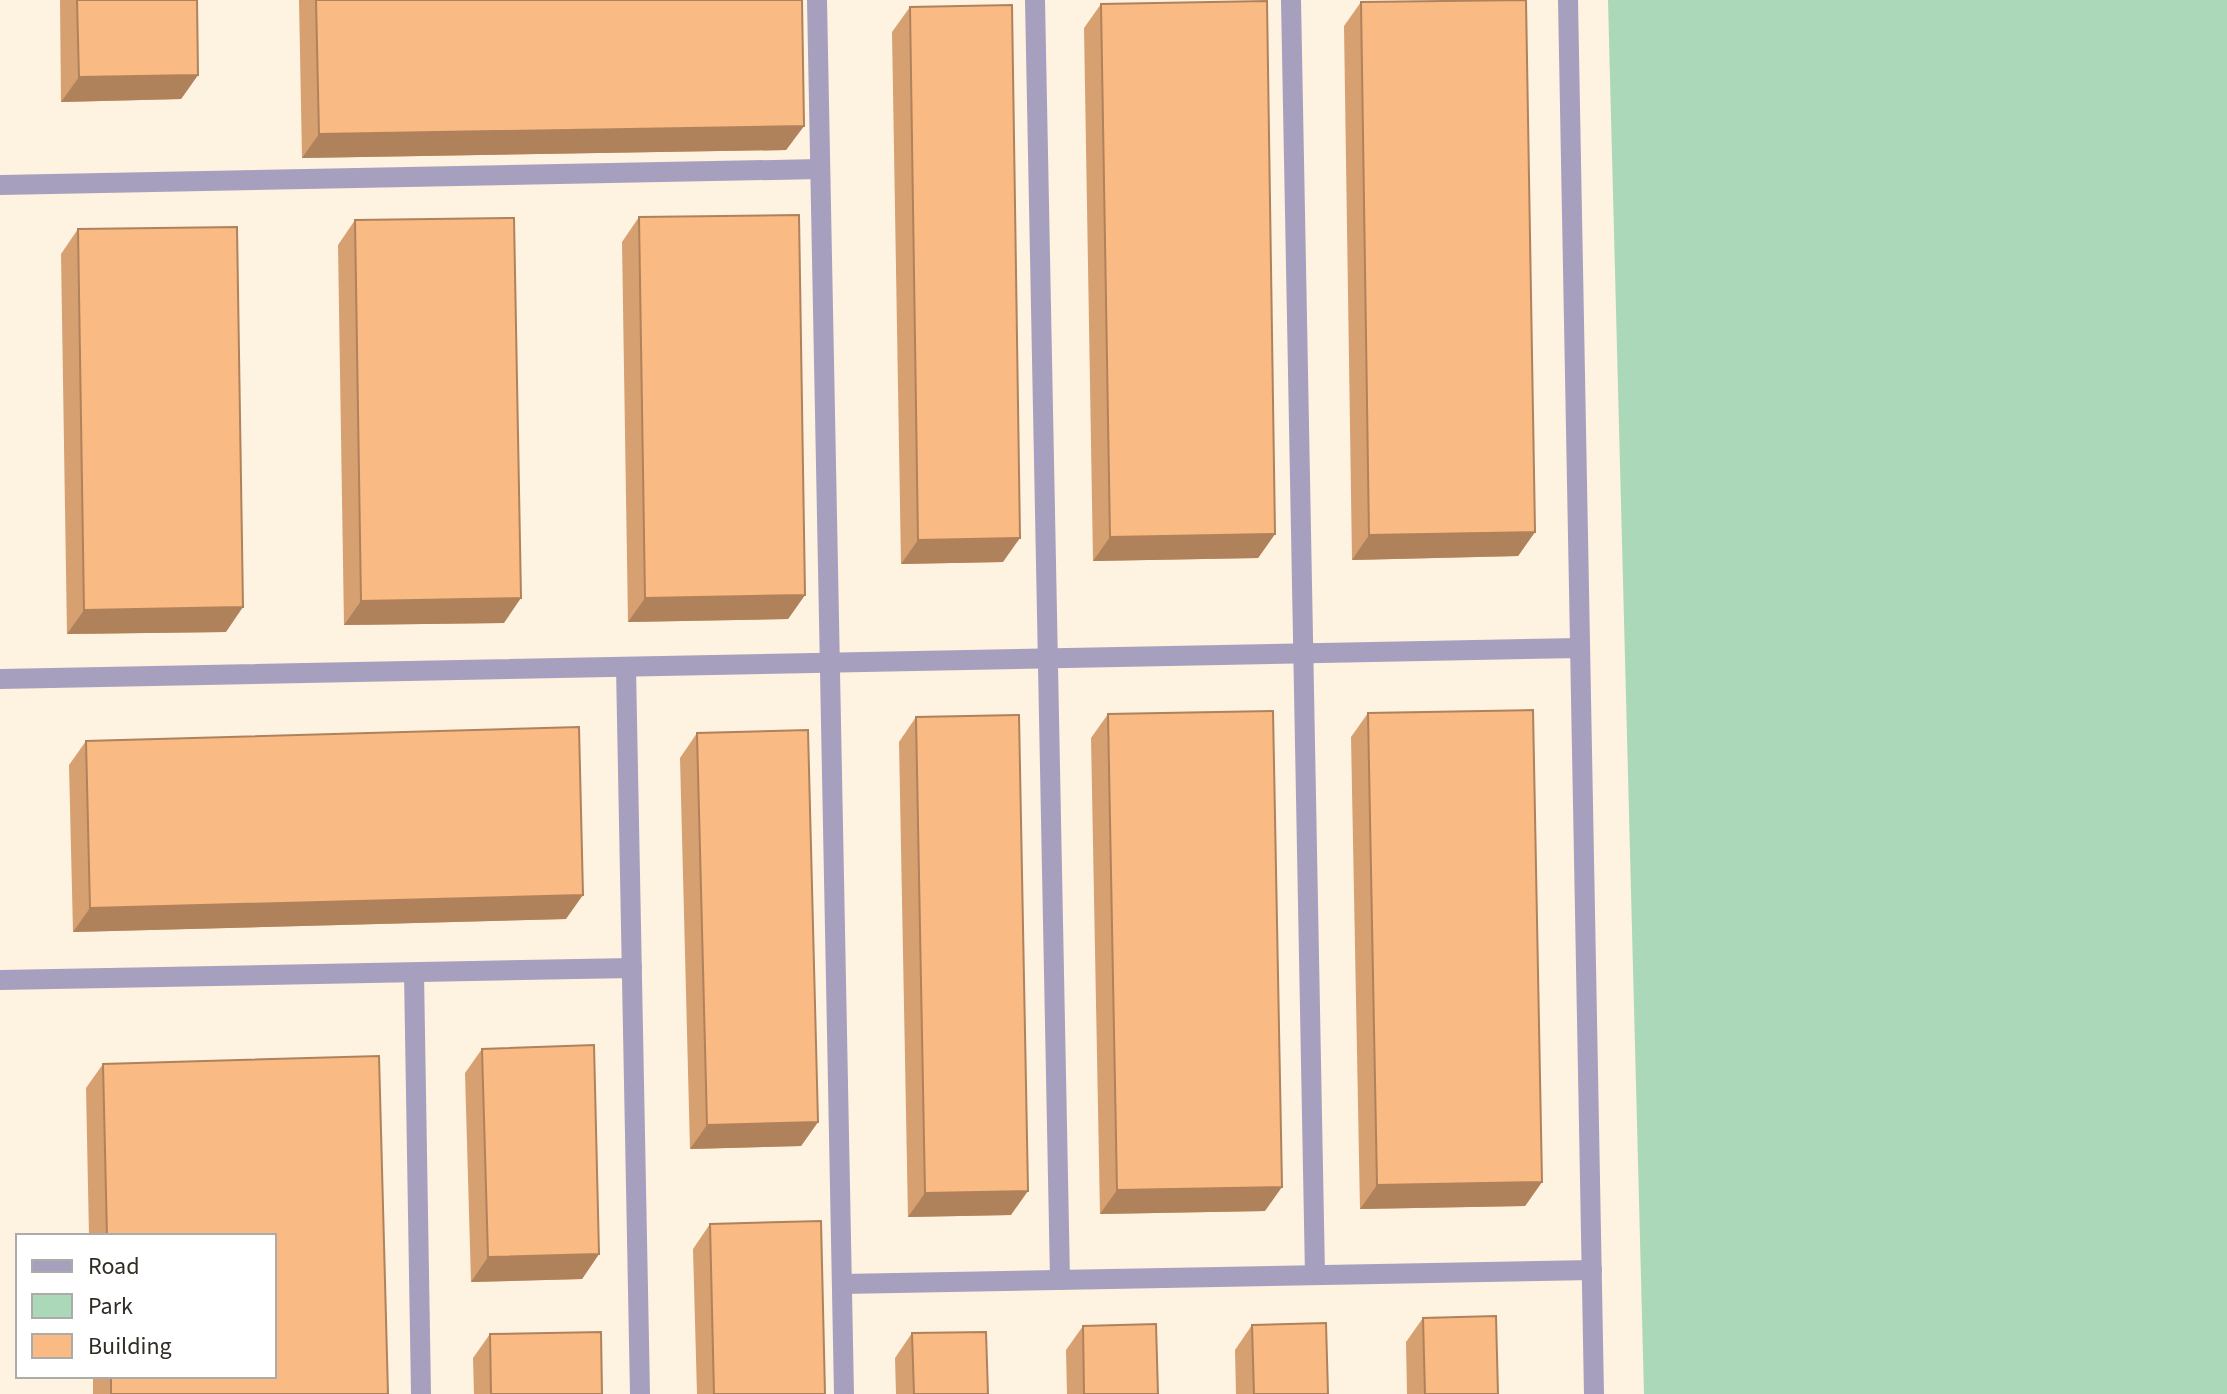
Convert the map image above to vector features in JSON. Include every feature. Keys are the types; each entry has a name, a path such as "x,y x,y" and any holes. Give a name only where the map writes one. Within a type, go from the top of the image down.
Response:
{"lane":[{"path":"817,0 844,1394"},
{"path":"1035,0 1060,1280"},
{"path":"1291,0 1315,1275"},
{"path":"1568,0 1594,1394"},
{"path":"0,185 820,169"},
{"path":"0,679 1580,648"},
{"path":"626,667 640,1394"},
{"path":"0,980 632,968"},
{"path":"414,973 421,1394"},
{"path":"842,1284 1592,1270"}],"green space":[{"path":"1608,0 2227,0 2227,1394 1644,1394"}],"building":[{"path":"77,0 197,0 198,75 79,77"},
{"path":"316,0 802,0 804,126 319,134"},
{"path":"1526,0 1535,532 1369,535 1361,2"},
{"path":"1267,1 1275,534 1110,537 1101,4"},
{"path":"1012,5 1020,538 918,540 910,7"},
{"path":"799,215 805,595 645,598 639,217"},
{"path":"514,218 521,598 361,601 355,220"},
{"path":"237,227 243,607 84,610 78,229"},
{"path":"1533,710 1542,1182 1377,1185 1368,713"},
{"path":"1273,711 1282,1187 1117,1190 1108,714"},
{"path":"1019,715 1028,1191 925,1193 916,717"},
{"path":"579,727 583,895 90,908 86,741"},
{"path":"808,730 818,1122 707,1125 697,733"},
{"path":"594,1045 599,1254 488,1257 482,1049"},
{"path":"379,1056 388,1394 111,1394 111,1378 276,1378 276,1234 107,1234 103,1064"},
{"path":"821,1221 825,1394 714,1394 710,1224"},
{"path":"1496,1316 1498,1394 1425,1394 1423,1318"},
{"path":"1326,1323 1328,1394 1254,1394 1252,1325"},
{"path":"1156,1324 1158,1394 1084,1394 1083,1326"},
{"path":"601,1332 602,1394 491,1394 490,1334"},
{"path":"986,1332 988,1394 914,1394 912,1333"}]}
